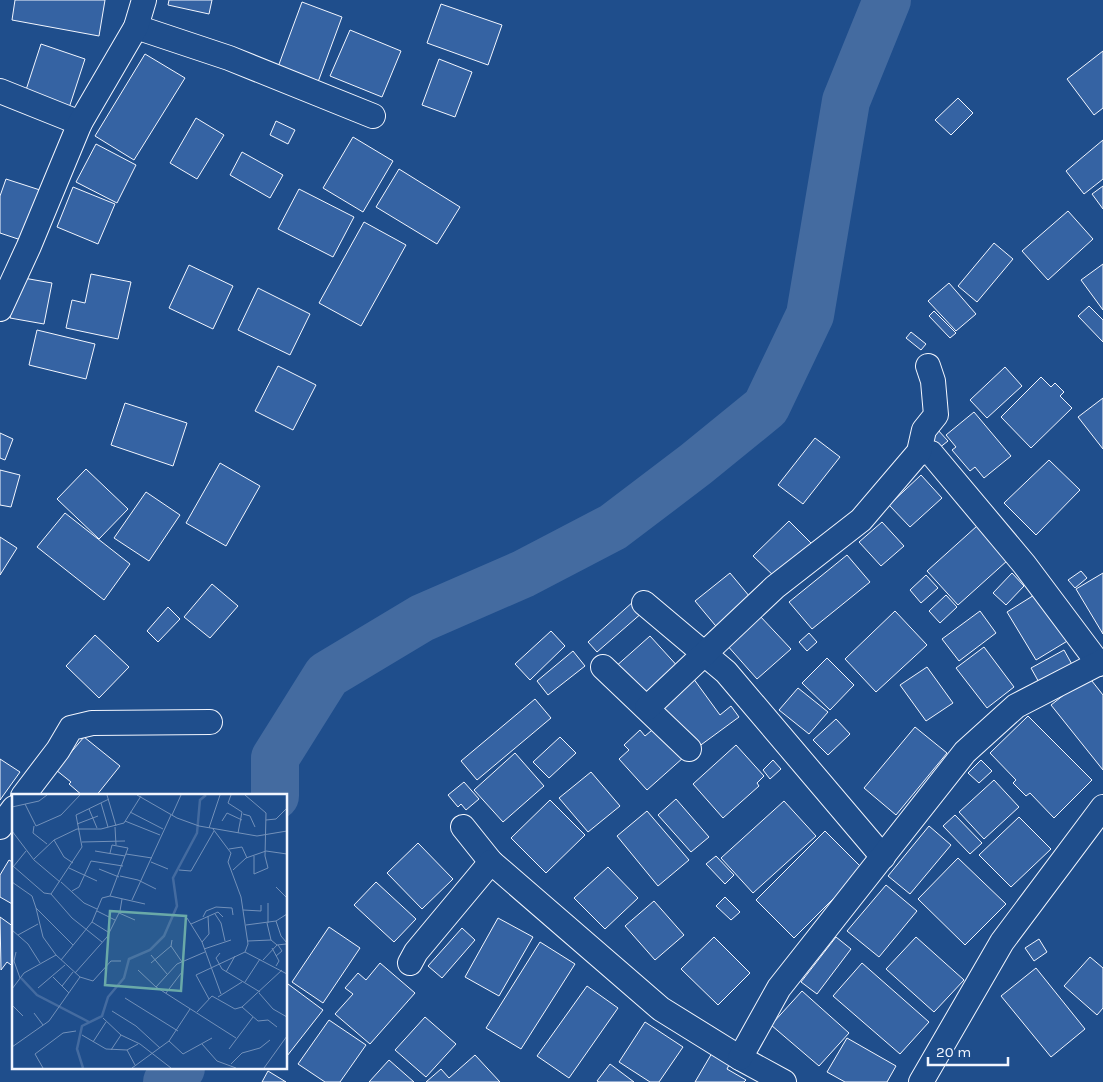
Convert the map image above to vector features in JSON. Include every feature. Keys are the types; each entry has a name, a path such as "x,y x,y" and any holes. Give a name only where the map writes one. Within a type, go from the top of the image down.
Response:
{"street":[{"path":"0,309 29,246 80,123 136,27 144,0"},
{"path":"136,27 229,58 373,116"},
{"path":"0,91 80,123"},
{"path":"647,708 775,587 860,520 919,452 924,430 936,415 933,381 928,366"},
{"path":"740,1058 779,988 965,752 1016,706 1101,662 1024,564 931,453 919,452"},
{"path":"644,603 726,672 883,857"},
{"path":"603,667 689,749"},
{"path":"25,794 58,750 71,728 92,723 210,722"},
{"path":"921,1082 1002,942 1103,807"},
{"path":"0,827 12,811"},
{"path":"463,827 491,862 661,1009 740,1058 784,1082"},
{"path":"410,963 416,952 491,862"}],"building":[{"path":"15,0 105,0 99,36 12,20"},
{"path":"169,0 212,0 209,14 168,5"},
{"path":"302,2 342,17 318,82 278,67"},
{"path":"441,4 502,25 488,65 427,43"},
{"path":"350,30 401,51 382,97 330,76"},
{"path":"41,44 85,59 69,108 25,93"},
{"path":"1103,51 1103,108 1094,115 1067,79"},
{"path":"145,54 185,78 134,160 95,136"},
{"path":"439,59 472,72 455,117 422,105"},
{"path":"958,98 973,113 951,135 935,120"},
{"path":"196,118 224,135 197,179 170,163"},
{"path":"276,121 295,130 288,144 270,135"},
{"path":"353,137 393,161 363,212 323,188"},
{"path":"1103,140 1103,179 1084,194 1066,171"},
{"path":"96,144 136,165 117,203 76,182"},
{"path":"242,152 283,175 270,198 230,175"},
{"path":"399,169 460,207 437,244 376,207"},
{"path":"6,179 43,191 27,242 0,233 0,196"},
{"path":"1103,186 1103,209 1092,194"},
{"path":"73,187 115,204 98,244 57,227"},
{"path":"299,189 354,217 333,257 278,229"},
{"path":"1068,211 1093,239 1048,280 1022,251"},
{"path":"364,222 406,245 361,326 319,303"},
{"path":"994,243 1013,259 977,302 958,286"},
{"path":"1103,264 1103,310 1081,280"},
{"path":"189,265 233,286 213,329 169,308"},
{"path":"91,274 131,282 118,339 66,328 72,300 85,303"},
{"path":"18,277 52,283 44,324 10,318"},
{"path":"949,283 976,314 956,331 928,301"},
{"path":"258,288 310,314 290,355 238,330"},
{"path":"1089,306 1103,320 1103,342 1078,316"},
{"path":"934,311 956,333 950,338 929,316"},
{"path":"37,330 95,344 86,379 29,365"},
{"path":"911,332 926,344 921,350 906,338"},
{"path":"278,366 316,385 293,430 255,411"},
{"path":"1005,367 1022,386 987,418 970,400"},
{"path":"1041,377 1051,387 1055,383 1064,392 1060,396 1072,408 1031,448 1001,417"},
{"path":"1103,398 1103,449 1078,417"},
{"path":"125,403 187,423 173,466 111,445"},
{"path":"974,412 1011,456 984,478 975,467 970,471 952,450 956,447 946,435"},
{"path":"937,429 948,441 934,452 923,440"},
{"path":"0,433 13,439 5,460 0,458"},
{"path":"815,438 840,457 803,504 778,485"},
{"path":"1049,460 1080,490 1036,535 1004,503"},
{"path":"220,463 260,486 226,546 186,523"},
{"path":"86,469 128,509 99,539 57,499"},
{"path":"0,470 20,475 11,507 0,505"},
{"path":"921,475 942,498 910,527 889,505"},
{"path":"146,492 180,515 149,561 114,538"},
{"path":"65,513 130,564 104,600 37,547"},
{"path":"789,521 812,544 777,579 753,556"},
{"path":"882,522 904,546 881,566 859,542"},
{"path":"977,526 1008,560 958,605 927,571"},
{"path":"0,537 17,548 0,575"},
{"path":"847,555 870,582 812,629 789,602"},
{"path":"1081,571 1087,578 1075,588 1068,580"},
{"path":"730,573 755,603 720,631 695,601"},
{"path":"1012,573 1024,586 1006,605 993,593"},
{"path":"1103,573 1103,634 1076,589"},
{"path":"926,575 938,588 921,603 910,590"},
{"path":"212,584 238,606 210,638 184,617"},
{"path":"1039,592 1069,640 1036,660 1007,612"},
{"path":"946,595 957,607 940,623 929,611"},
{"path":"634,601 643,612 597,652 588,642"},
{"path":"168,607 180,619 158,642 147,631"},
{"path":"895,611 927,645 876,692 845,659"},
{"path":"980,611 996,633 959,661 942,639"},
{"path":"759,615 791,649 757,679 726,644"},
{"path":"551,631 565,646 530,680 515,664"},
{"path":"809,633 817,642 807,651 799,642"},
{"path":"95,635 129,667 99,698 66,666"},
{"path":"650,636 681,670 645,702 614,668"},
{"path":"984,647 1014,687 987,708 956,668"},
{"path":"1064,650 1074,668 1041,686 1031,668"},
{"path":"573,651 585,666 548,695 537,681"},
{"path":"827,658 854,685 830,710 802,683"},
{"path":"927,667 953,703 926,721 900,685"},
{"path":"1088,676 1103,695 1103,770 1051,705"},
{"path":"693,678 720,715 731,706 739,717 694,750 659,703"},
{"path":"798,688 828,712 809,734 779,710"},
{"path":"535,699 551,718 477,780 461,761"},
{"path":"1028,716 1092,780 1054,818 1030,793 1026,796 1013,783 1016,780 990,753"},
{"path":"836,719 850,734 828,755 813,740"},
{"path":"657,726 684,757 647,790 619,759 629,750 624,745 640,730 645,736"},
{"path":"915,727 947,753 896,815 864,788"},
{"path":"84,737 120,766 98,794 81,794 69,784 71,782 56,770"},
{"path":"560,737 576,753 549,778 533,762"},
{"path":"736,745 764,776 757,783 759,786 723,818 693,784"},
{"path":"515,753 544,786 503,822 474,790"},
{"path":"0,759 20,772 0,800"},
{"path":"773,760 781,769 770,779 763,770"},
{"path":"981,760 992,771 979,783 968,773"},
{"path":"591,772 620,806 588,832 559,798"},
{"path":"994,780 1019,807 984,839 959,812"},
{"path":"464,782 479,799 466,810 461,804 458,807 448,795"},
{"path":"676,799 709,837 691,852 658,815"},
{"path":"550,800 585,835 546,873 511,838"},
{"path":"784,801 816,836 753,893 721,858"},
{"path":"647,811 689,860 658,886 617,836"},
{"path":"955,815 982,843 970,854 943,826"},
{"path":"1019,817 1051,849 1011,887 979,855"},
{"path":"929,826 951,845 910,894 888,876"},
{"path":"825,831 863,869 794,938 756,900"},
{"path":"418,843 453,879 422,909 387,873"},
{"path":"716,856 734,875 725,884 706,864"},
{"path":"958,858 1006,904 965,945 918,899"},
{"path":"9,860 12,862 12,904 0,897 0,875"},
{"path":"608,867 638,898 605,929 574,898"},
{"path":"376,882 416,919 394,942 354,905"},
{"path":"886,885 917,911 879,957 847,931"},
{"path":"725,897 740,912 731,920 716,906"},
{"path":"654,901 684,935 655,960 625,926"},
{"path":"0,917 12,926 12,966 7,962 1,970"},
{"path":"498,918 533,937 499,996 465,977"},
{"path":"329,927 360,948 323,1003 292,982"},
{"path":"462,928 475,940 442,978 428,966"},
{"path":"714,937 750,973 718,1005 681,969"},
{"path":"836,937 851,949 817,994 801,982"},
{"path":"916,937 964,980 934,1012 886,969"},
{"path":"1039,939 1047,952 1034,961 1025,948"},
{"path":"540,942 575,964 521,1049 486,1028"},
{"path":"1090,957 1103,968 1103,1008 1097,1015 1064,986"},
{"path":"380,963 415,993 370,1044 335,1014 353,994 345,988 358,973 366,980"},
{"path":"862,963 929,1022 900,1054 833,996"},
{"path":"1036,968 1085,1029 1051,1057 1001,996"},
{"path":"288,984 323,1010 288,1055"},
{"path":"587,986 618,1008 569,1078 537,1056"},
{"path":"802,991 849,1033 819,1066 771,1025"},
{"path":"425,1017 456,1044 426,1077 395,1050"},
{"path":"329,1020 366,1045 340,1082 325,1082 298,1064"},
{"path":"645,1022 683,1047 659,1082 650,1082 619,1062"},
{"path":"847,1038 896,1066 887,1082 845,1082 827,1072"},
{"path":"712,1053 730,1063 727,1069 746,1080 744,1082 695,1082"},
{"path":"475,1055 500,1082 426,1082 441,1069 449,1078"},
{"path":"389,1060 414,1082 369,1082"},
{"path":"610,1064 634,1082 597,1081"},
{"path":"268,1071 286,1082 262,1082"}],"waterway":[{"path":"275,794 275,758 327,675 422,618 523,574 613,527 696,464 766,407 810,315 846,101 887,0"},
{"path":"167,1082 179,1070"}]}
